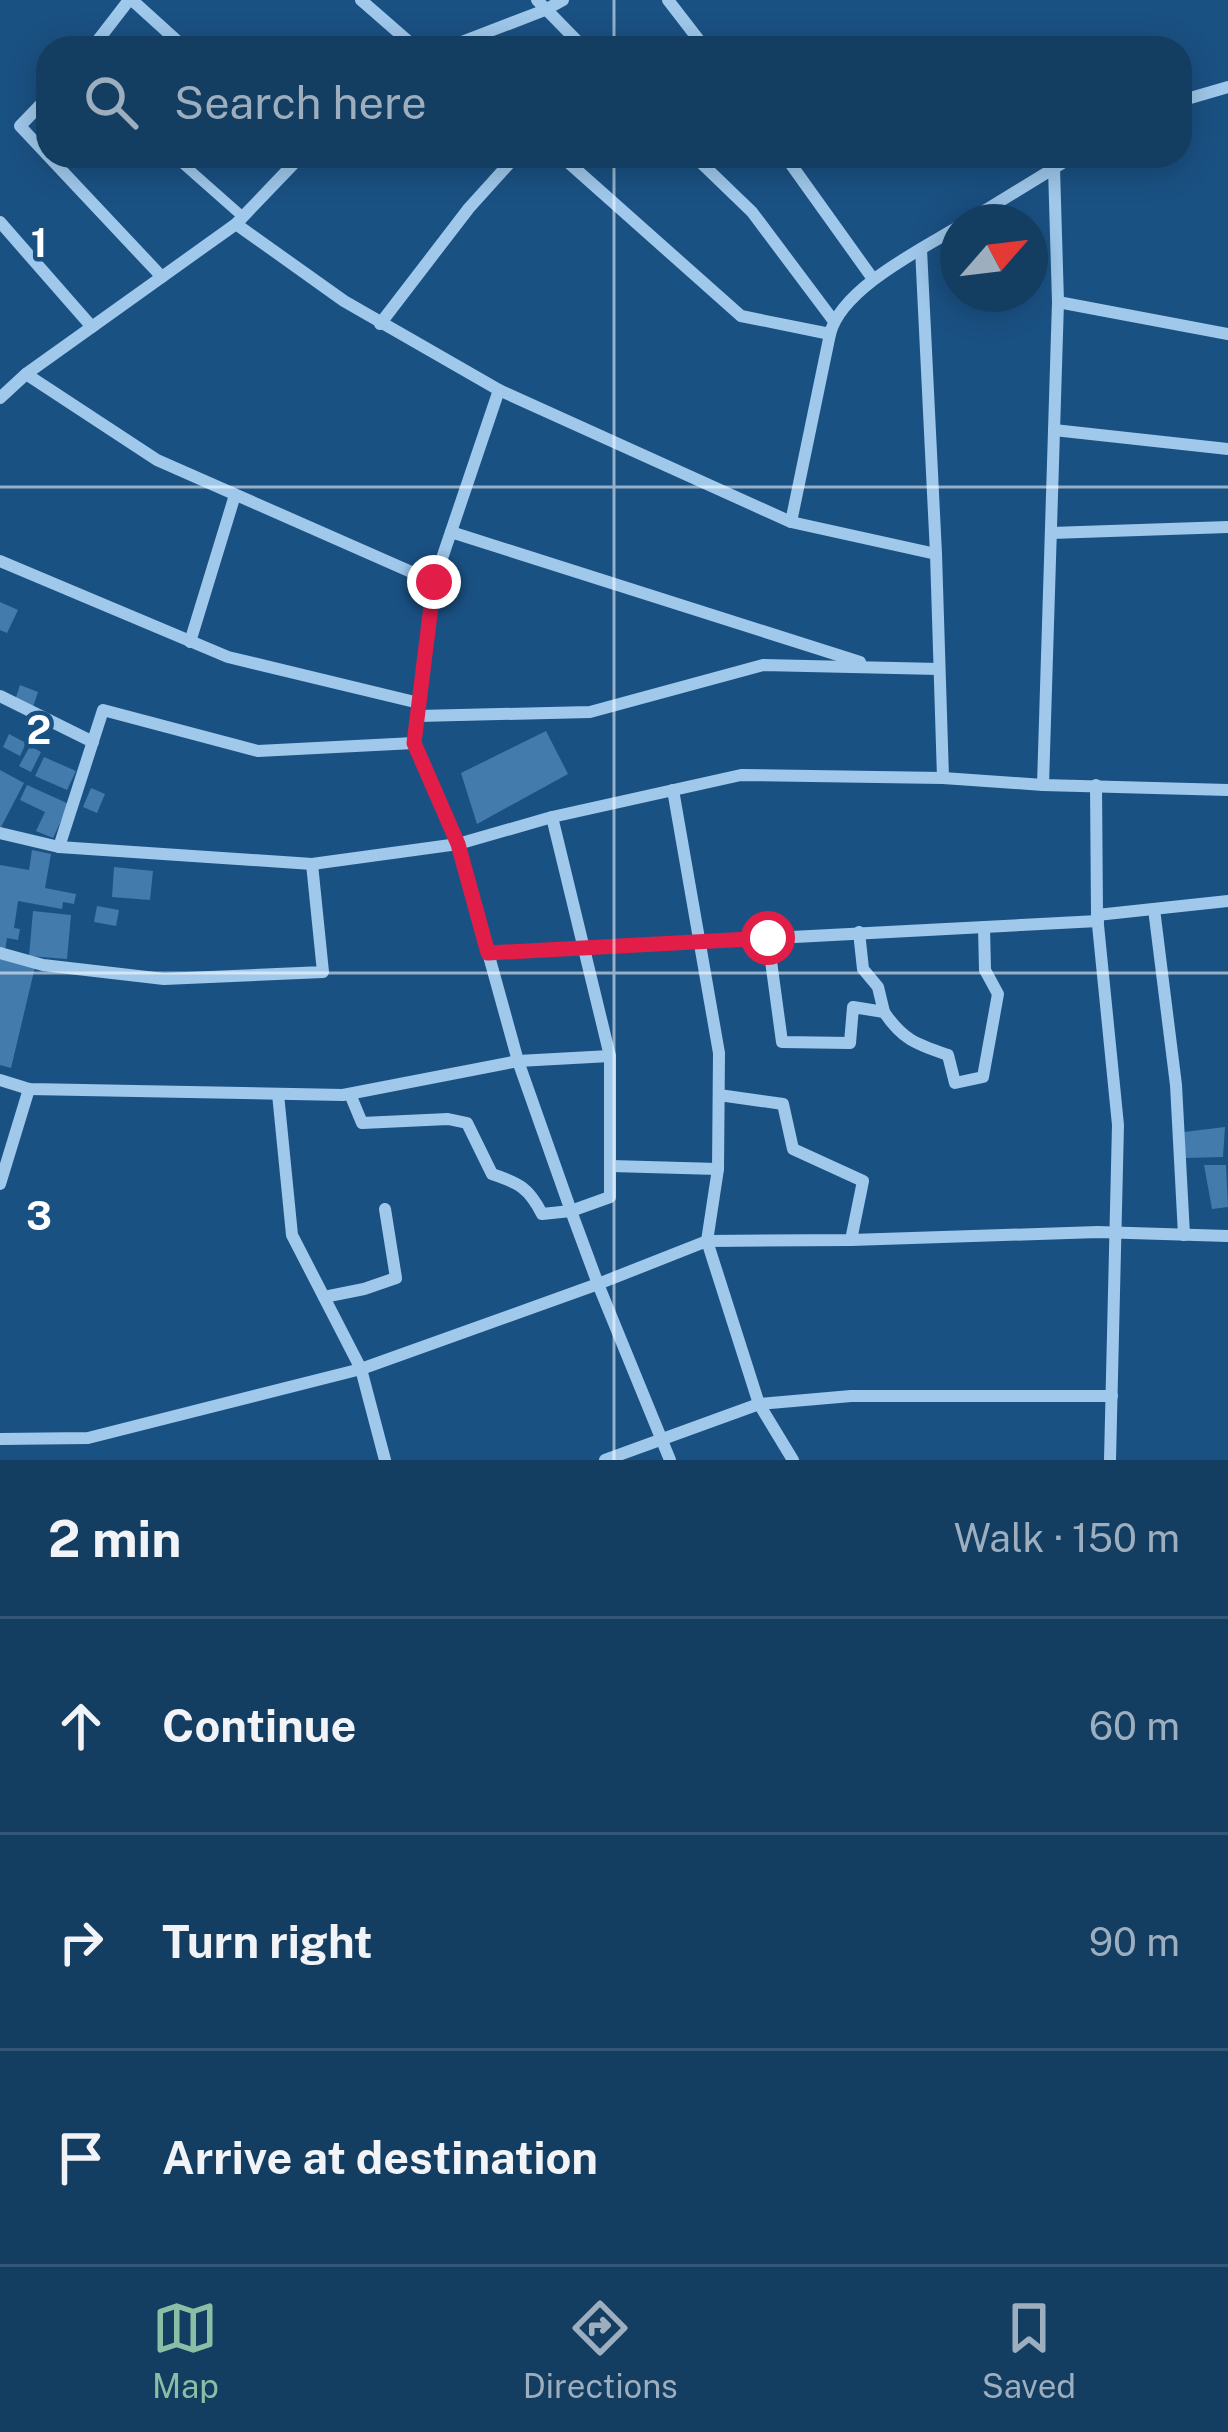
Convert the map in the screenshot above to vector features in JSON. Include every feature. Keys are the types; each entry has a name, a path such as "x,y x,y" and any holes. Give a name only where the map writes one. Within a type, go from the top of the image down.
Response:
{"street":[{"path":"102,36 131,0 172,36"},
{"path":"361,0 402,36"},
{"path":"473,36 563,0"},
{"path":"668,0 696,36"},
{"path":"541,5 572,36"},
{"path":"1192,98 1228,87"},
{"path":"36,110 20,126 36,143"},
{"path":"59,168 162,277"},
{"path":"186,168 240,220 380,324 499,389 791,522 936,554"},
{"path":"0,398 26,374 240,220 290,168"},
{"path":"380,324 505,168"},
{"path":"574,168 741,316 832,327"},
{"path":"706,168 752,212 832,327"},
{"path":"794,168 873,279"},
{"path":"995,204 1054,168 1058,302 1043,785"},
{"path":"0,222 92,327"},
{"path":"791,522 832,327 873,279 940,238"},
{"path":"921,249 943,778"},
{"path":"1058,302 1228,334"},
{"path":"26,374 157,460 434,582"},
{"path":"499,389 434,582 414,743 458,844 518,1061 598,1284 670,1460"},
{"path":"1054,430 1228,449"},
{"path":"190,641 235,495"},
{"path":"1051,533 1228,527"},
{"path":"451,532 879,668"},
{"path":"0,561 227,657 418,709 590,712 763,665 939,669"},
{"path":"0,696 93,742"},
{"path":"59,847 103,710 258,751 414,743"},
{"path":"0,833 59,847 312,864 458,844 741,775 1228,790"},
{"path":"1096,785 1097,918 1118,1125 1110,1460"},
{"path":"673,790 719,1053 718,1169 707,1241 759,1403 793,1460"},
{"path":"350,1094 362,1123 466,1123 491,1174 518,1182 542,1214 572,1211 610,1197 610,1056 552,818"},
{"path":"0,953 43,965 164,980 323,972 312,864"},
{"path":"488,953 984,927 1228,901"},
{"path":"1154,909 1176,1085 1184,1234"},
{"path":"859,932 863,969 878,987 884,1012 899,1034 948,1055 955,1082 983,1077 998,994 985,970 984,927"},
{"path":"768,938 782,1042 850,1043 853,1007 884,1012"},
{"path":"0,1080 29,1089 350,1094 518,1061 610,1056"},
{"path":"0,1184 29,1089"},
{"path":"278,1094 292,1235 362,1369 385,1460"},
{"path":"719,1096 783,1104 793,1149 863,1181 851,1240"},
{"path":"610,1166 718,1169"},
{"path":"324,1298 396,1278 385,1209"},
{"path":"0,1439 88,1438 362,1369 707,1241 1116,1233 1228,1236"},
{"path":"605,1460 759,1403 851,1396 1112,1396"}],"building":[{"path":"0,602 18,610 7,633 0,630"},
{"path":"20,685 38,692 33,707 15,700"},
{"path":"546,731 568,774 477,824 461,773"},
{"path":"9,734 26,743 20,756 3,747"},
{"path":"30,746 41,752 31,772 19,766"},
{"path":"44,757 76,771 67,790 35,776"},
{"path":"0,770 24,783 0,829"},
{"path":"27,785 69,804 53,838 36,831 45,812 20,800"},
{"path":"91,788 105,794 97,813 83,807"},
{"path":"32,850 51,854 45,888 76,894 74,904 63,902 62,909 18,901 14,928 20,929 18,940 7,938 5,951 0,950 0,865 29,870"},
{"path":"114,867 153,871 150,900 112,897"},
{"path":"97,906 119,910 116,926 94,922"},
{"path":"33,911 71,915 67,959 29,956"},
{"path":"0,958 35,967 11,1068 0,1065"},
{"path":"1225,1127 1223,1157 1185,1158 1184,1132"},
{"path":"1204,1165 1226,1165 1228,1207 1212,1209"}],"route":[{"path":"434,582 414,743 458,844 488,953 768,938"}]}
